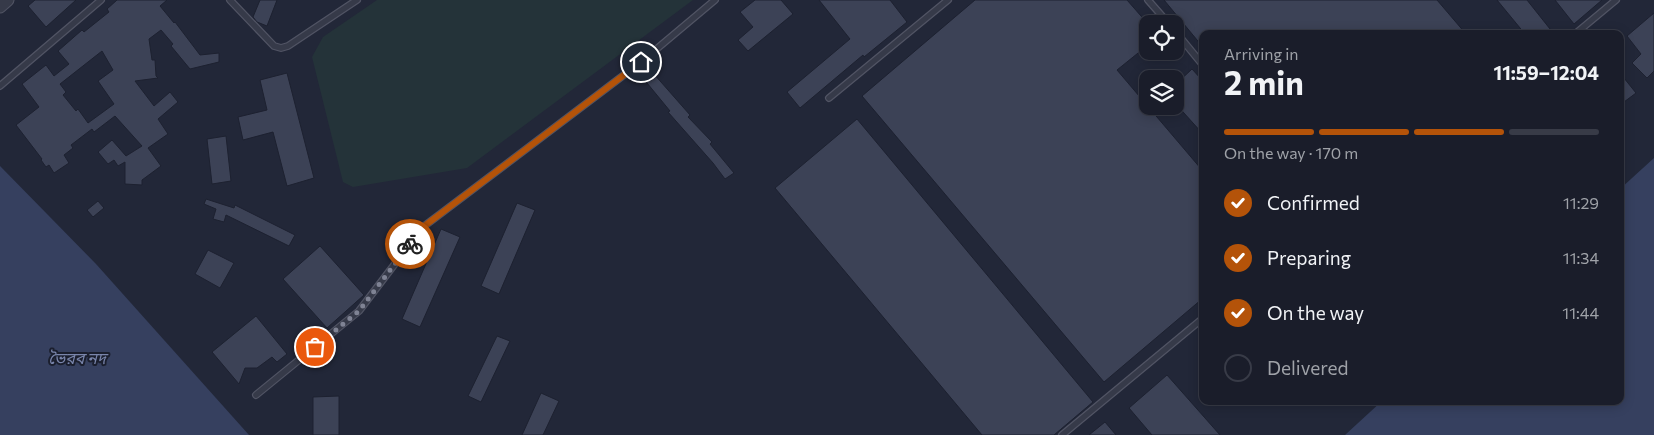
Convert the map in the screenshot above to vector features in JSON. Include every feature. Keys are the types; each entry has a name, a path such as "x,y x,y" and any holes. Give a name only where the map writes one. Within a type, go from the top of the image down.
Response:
{"street":[{"path":"0,7 8,0"}],"lane":[{"path":"0,86 101,0"},
{"path":"230,0 274,46 281,48 288,46 357,0"},
{"path":"256,395 359,311 423,227 641,62 715,0"},
{"path":"829,98 948,0"},
{"path":"1148,0 1160,15"},
{"path":"1580,30 1616,0"},
{"path":"1184,42 1199,60"},
{"path":"1062,435 1199,321"}],"shaded area":[{"path":"377,0 693,0 467,168 353,187 343,182 312,57 323,37"}],"water":[{"path":"1654,158 1654,435 1345,435 1378,405 1624,405 1624,185"},
{"name":"ভৈরব নদ","path":"0,166 96,264 249,435 0,435"}],"building":[{"path":"35,0 76,0 46,27 28,6"},
{"path":"117,0 167,0 160,6 175,22 200,55 219,53 219,62 190,69 171,46 173,44 161,30 149,39 152,60 155,60 156,76 158,78 135,81 154,106 170,92 178,102 158,119 168,134 148,148 161,166 142,180 142,185 125,184 125,162 118,166 114,160 108,164 98,152 112,140 126,156 142,146 115,116 94,132 92,129 71,145 73,148 64,155 69,163 54,173 49,165 46,167 16,125 39,107 22,84 46,65 54,76 69,64 58,51 82,30 84,32 109,12 107,9","holes":["102,51 113,70 98,81 114,104 88,123 78,109 76,111 63,95 66,92 60,84"]},
{"path":"260,0 277,0 267,26 257,22 253,17"},
{"path":"755,0 781,0 793,14 748,51 738,40 753,27 740,12"},
{"path":"819,0 890,0 907,22 864,57 863,55 800,108 787,92 850,39"},
{"path":"975,0 1127,0 1140,15 1139,52 1117,70 1139,96 1139,115 1155,115 1199,166 1199,302 1104,382 862,96"},
{"path":"1164,0 1437,0 1463,30 1199,30 1199,42 1184,24 1184,15 1176,15"},
{"path":"1497,0 1527,0 1551,30 1522,30"},
{"path":"1555,0 1602,0 1574,24"},
{"path":"1654,13 1654,71 1647,78 1632,63 1641,54 1627,36"},
{"path":"646,65 690,115 688,117 712,142 710,144 734,173 725,179 668,112 670,111 638,72"},
{"path":"1192,69 1199,77 1199,130 1184,113 1184,77"},
{"path":"287,73 314,178 287,186 273,132 243,140 238,117 267,110 260,80"},
{"path":"1624,78 1636,93 1624,102"},
{"path":"857,119 1093,402 1054,435 982,435 775,188"},
{"path":"226,136 231,181 212,184 207,139"},
{"path":"206,199 234,208 235,205 295,235 289,246 226,215 224,222 213,219 216,209 204,204"},
{"path":"98,201 104,208 93,217 87,210"},
{"path":"517,203 535,210 499,294 481,286"},
{"path":"441,229 460,237 420,327 402,319"},
{"path":"320,246 364,295 327,328 283,279"},
{"path":"208,250 234,263 220,288 195,274"},
{"path":"256,316 287,354 277,362 272,357 257,368 245,368 239,384 212,352"},
{"path":"497,336 510,341 481,402 468,396"},
{"path":"1167,375 1220,435 1152,435 1129,408"},
{"path":"541,393 559,401 543,435 522,435"},
{"path":"339,396 339,435 313,435 313,397"},
{"path":"1105,422 1116,435 1089,435"}],"way so far":[{"path":"315,347 359,311 410,244"}],"route":[{"path":"410,244 423,227 641,62"}]}
